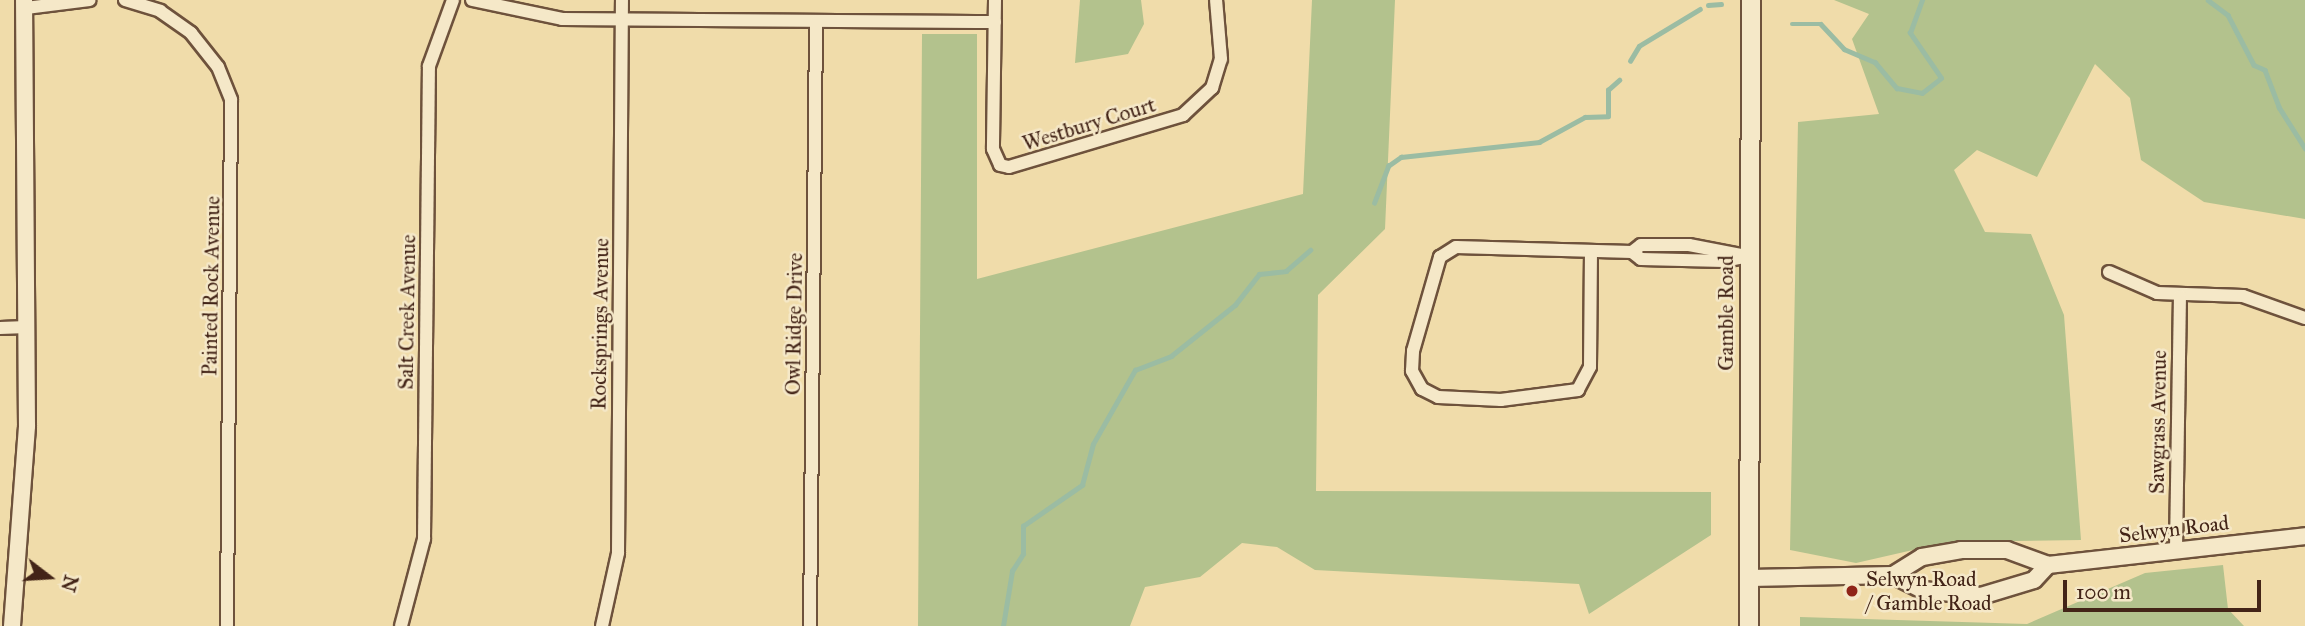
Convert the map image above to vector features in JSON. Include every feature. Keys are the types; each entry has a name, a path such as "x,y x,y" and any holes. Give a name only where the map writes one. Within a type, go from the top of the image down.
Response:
{"main road":[{"name":"Gamble Road","path":"1749,626 1751,0"}],"street":[{"path":"12,626 25,459 25,4 89,0"},
{"name":"Painted Rock Avenue","path":"125,0 160,11 191,33 218,67 231,100 227,626"},
{"name":"Salt Creek Avenue","path":"401,626 424,539 429,66 453,0"},
{"path":"472,0 529,16 995,22"},
{"name":"Rocksprings Avenue","path":"602,626 618,553 622,0"},
{"name":"Westbury Court","path":"995,0 993,149 1000,165 1009,167 1183,115 1212,88 1222,59 1216,0"},
{"name":"Owl Ridge Drive","path":"810,626 816,21"},
{"path":"1591,251 1590,367 1578,390 1502,400 1438,397 1422,389 1412,371 1413,351 1440,257 1457,247 1632,252 1641,245 1689,245 1749,256"},
{"path":"2109,272 2180,296 2242,296 2305,318"},
{"name":"Sawgrass Avenue","path":"2176,549 2180,296"},
{"path":"0,328 27,327"},
{"name":"Selwyn Road","path":"1894,575 1922,557 1961,550 2007,550 2048,565 2305,536"},
{"name":"Selwyn Road","path":"1750,578 1894,575 1923,590 1981,596 2034,580 2048,565"}],"green space":[{"path":"1080,0 1141,0 1144,24 1128,54 1075,63"},
{"path":"1312,0 1395,0 1385,229 1318,295 1316,491 1711,492 1711,535 1589,614 1579,584 1315,570 1277,547 1242,543 1200,577 1145,587 1130,626 918,626 922,34 977,34 977,279 1303,194"},
{"path":"1834,0 2305,0 2305,219 2204,202 2141,160 2130,98 2095,64 2037,177 1977,150 1954,170 1985,232 2031,234 2064,315 2081,540 1948,542 1856,563 1790,550 1798,122 1879,114 1852,39 1869,14"},
{"path":"2223,565 2228,609 2244,626 1800,626 1800,617 2027,624 2145,573"}],"waterway":[{"path":"1792,24 1821,24 1844,49 1875,62 1897,88 1922,93 1941,78 1910,33 1922,0"},
{"path":"2208,0 2228,15 2254,65 2265,70 2279,107 2305,148"},
{"path":"1708,5 1721,4"},
{"path":"1630,61 1639,46 1700,9"},
{"path":"1374,203 1388,166 1401,157 1539,142 1585,117 1608,116 1608,90 1619,80"},
{"path":"1003,626 1012,571 1023,554 1023,526 1082,485 1093,444 1135,370 1171,356 1235,305 1259,274 1286,271 1310,250"}],"place":[{"name":"Selwyn Road / Gamble Road","path":"1852,591"}]}
